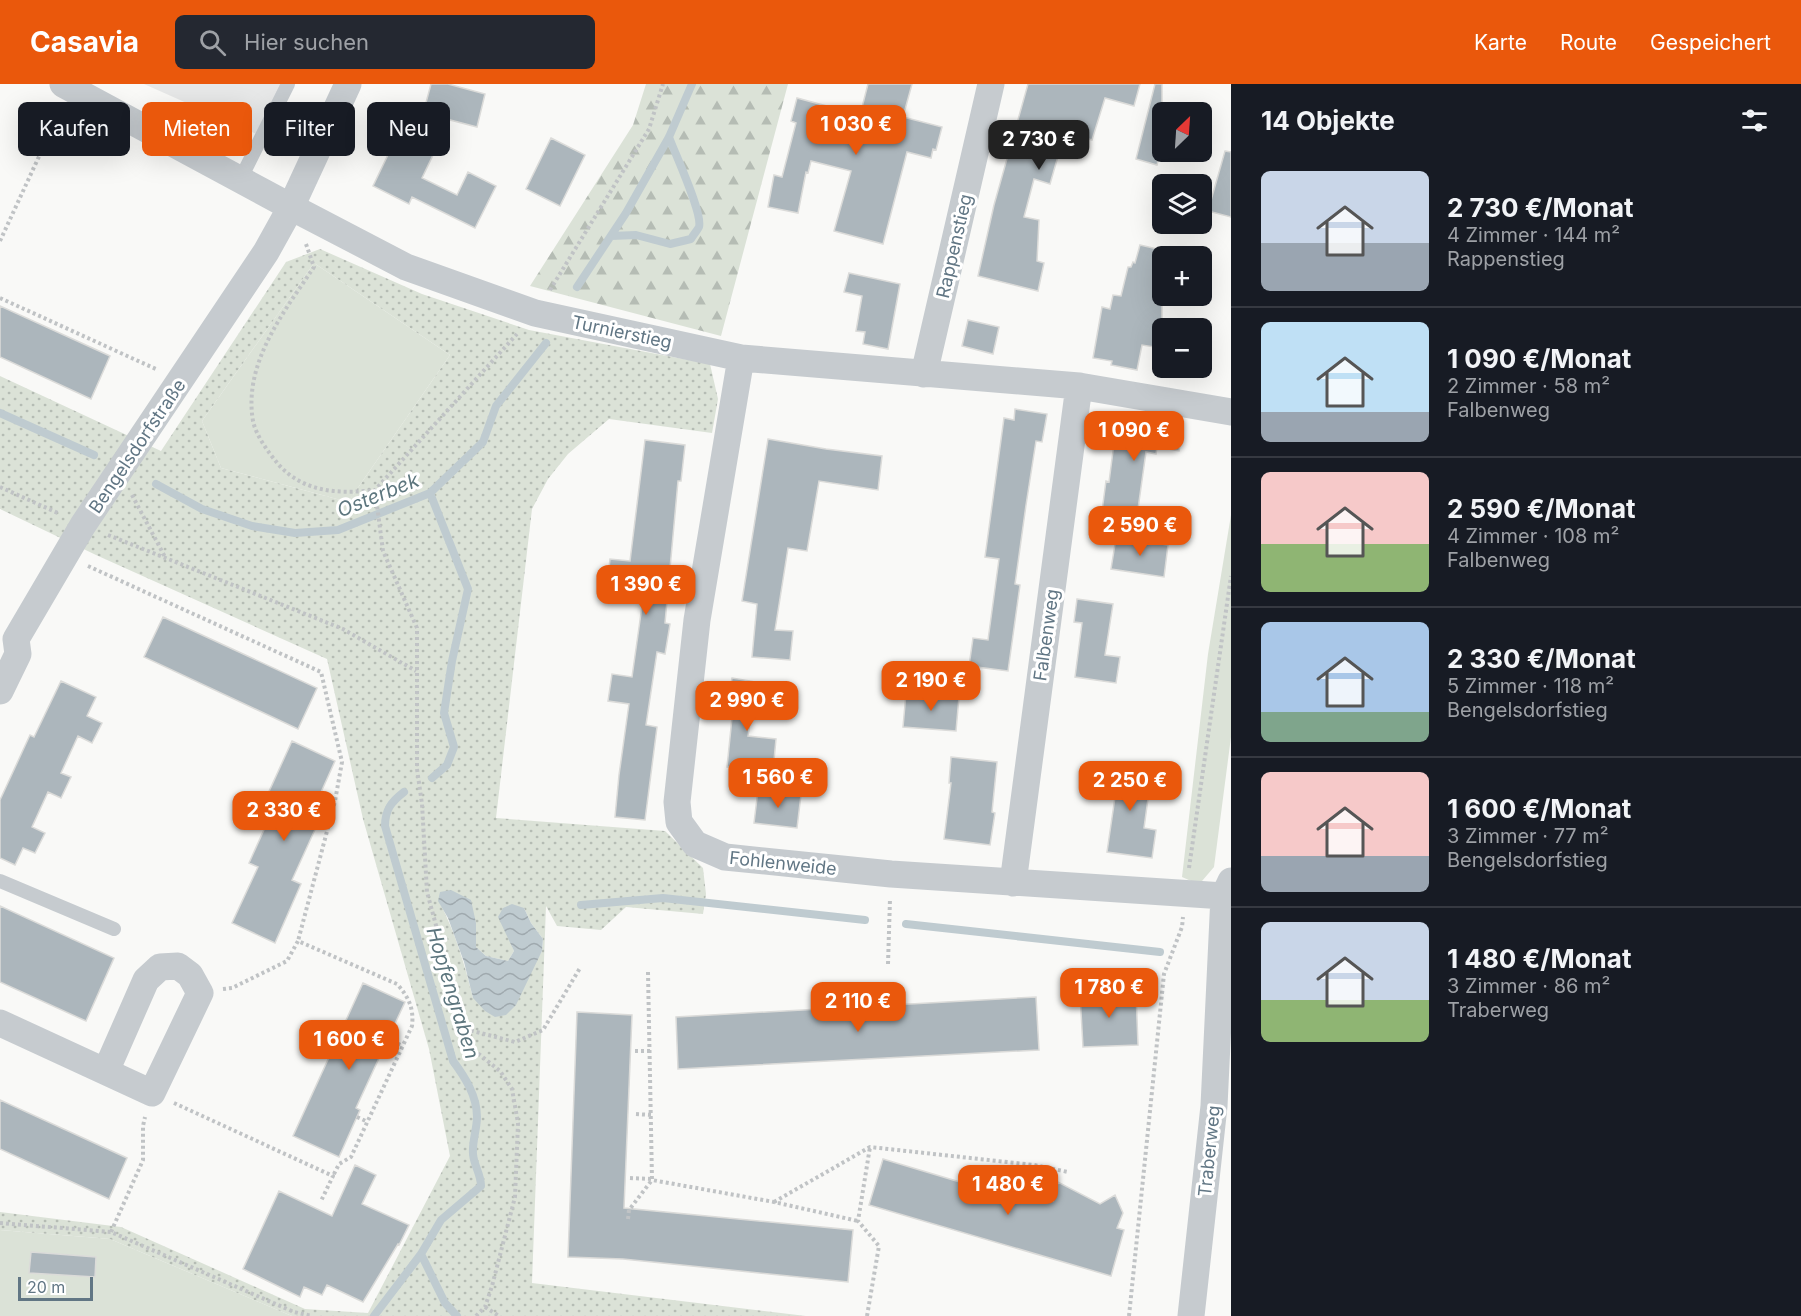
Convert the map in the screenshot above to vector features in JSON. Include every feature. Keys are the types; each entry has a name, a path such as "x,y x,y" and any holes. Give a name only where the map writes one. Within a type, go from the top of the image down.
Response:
{"street":[{"name":"Bengelsdorfstraße","path":"0,691 18,654 16,639 83,525 266,252 291,207 348,84"},
{"name":"Rappenstieg","path":"924,374 991,84"},
{"name":"Turnierstieg","path":"67,86 406,267 535,313 741,358 1079,386 1231,412"},
{"name":"Fohlenweide","path":"741,358 697,620 677,802 679,822 695,844 725,857 891,874 1186,895 1228,888"},
{"name":"Falbenweg","path":"1013,883 1079,386"},
{"name":"Traberweg","path":"1191,1316 1214,1106 1228,888"},
{"path":"0,1023 152,1093 200,993 190,975 178,966 160,967 146,980 106,1071"}],"lane":[{"path":"240,180 288,84"},
{"path":"0,881 114,929"}],"path":[{"path":"291,207 314,267 268,337 252,395 253,423 268,452 287,474 314,489 346,494 375,490 535,313 649,129 663,84"},
{"path":"0,241 67,86"},
{"path":"0,298 181,381"},
{"path":"119,472 165,558"},
{"path":"0,488 83,525 343,629 416,671"},
{"path":"375,490 383,551 417,628 417,769 423,804 427,892 464,1029 475,1051 500,1071 512,1089 518,1123 516,1197 492,1286 484,1307 476,1316"},
{"path":"65,556 321,672 342,762 335,801 298,941 287,961 231,988 200,993"},
{"path":"1129,1316 1164,974 1182,927 1231,576"},
{"path":"888,964 891,874"},
{"path":"298,941 397,984 410,1001 413,1013 412,1026 351,1157 339,1164 321,1201"},
{"path":"464,1029 515,1042 543,1030 580,968"},
{"path":"628,1219 629,1210 652,1179 648,972"},
{"path":"392,1041 403,1046"},
{"path":"635,1051 650,1051"},
{"path":"111,1232 143,1160 143,1126 152,1093 333,1176"},
{"path":"636,1114 651,1115"},
{"path":"357,1117 368,1122"},
{"path":"774,1202 870,1147 1034,1165 1068,1172"},
{"path":"858,1221 870,1147"},
{"path":"630,1178 652,1179 774,1202 858,1221 879,1246 867,1316"},
{"path":"0,1223 111,1232 294,1312 312,1316"},
{"path":"484,1307 500,1316"}],"shaded area":[{"path":"144,84 287,84 281,102 264,102 264,137 252,132 252,102 185,102"}],"green space":[{"path":"646,84 788,84 721,336 530,286 633,125"},
{"path":"320,249 422,294 529,330 710,364 718,399 712,433 609,419 568,454 548,479 532,509 496,818 665,831 703,868 706,894 703,914 626,907 601,930 557,926 546,906 532,1283 806,1316 292,1316 110,1239 0,1230 0,1212 121,1227 305,1309 368,1313 450,1156 429,1049 363,819 327,659 0,509 0,376 161,451 286,262","holes":["314,263 450,355 348,502 221,468 202,421","439,901 476,923 476,947 486,956 508,961 514,951 509,939 524,908 531,923 543,939 542,951 536,962 473,998 459,949"]},
{"path":"314,263 450,355 348,502 221,468 202,421"},
{"path":"1231,515 1231,737 1214,867 1202,881 1191,881 1182,877 1208,654"},
{"path":"0,1230 110,1239 292,1316 0,1316"}],"water":[{"path":"451,890 471,900 476,923 476,947 486,956 508,961 514,951 498,917 503,908 512,904 524,908 531,923 543,939 542,951 516,1005 506,1015 495,1017 485,1011 473,998 464,962 448,918 438,901 440,892"}],"building":[{"path":"431,84 448,84 485,94 477,127 450,120 450,102 426,102"},
{"path":"868,84 912,84 903,117 942,127 936,150 933,149 931,158 907,152 883,244 834,231 851,171 811,161 808,173 806,172 798,213 768,207 774,175 782,177 796,123 791,121 797,98 860,115"},
{"path":"1028,84 1140,84 1134,106 1105,98 1092,140 1065,132 1050,184 1034,179 1024,217 1039,220 1037,261 1044,263 1038,291 978,276 994,205"},
{"path":"1155,84 1162,84 1162,102 1152,102 1152,162 1158,162 1157,165 1136,159"},
{"path":"551,138 585,155 560,206 526,189"},
{"path":"1225,151 1231,152 1231,217 1212,212 1212,197"},
{"path":"387,156 433,156 422,178 457,195 468,172 496,186 475,228 412,197 409,204 373,186"},
{"path":"1140,245 1152,248 1152,306 1162,306 1162,318 1152,318 1152,347 1142,345 1137,370 1111,365 1112,361 1093,358 1102,307 1110,309 1113,295 1121,296 1128,267 1131,267 1133,262 1135,263"},
{"path":"849,273 900,284 888,349 863,344 865,332 856,331 862,296 844,292"},
{"path":"0,306 110,356 91,399 0,357"},
{"path":"968,320 999,327 993,354 962,346"},
{"path":"1015,409 1047,414 1042,442 1036,441 1026,505 1015,584 1020,585 1008,671 969,666 973,638 988,640 999,559 985,557 1004,418 1014,420"},
{"path":"1129,419 1183,429 1179,451 1157,447 1156,454 1146,452 1137,516 1102,511 1106,481 1109,482 1117,420 1129,422"},
{"path":"768,439 882,456 878,490 819,481 807,551 788,548 775,630 793,631 790,660 752,657 757,604 742,601"},
{"path":"645,440 685,445 681,481 678,481 665,623 670,624 665,654 657,652 646,725 657,727 645,820 615,817 629,704 608,701 612,674 632,677 644,592 607,588 610,559 630,561"},
{"path":"1116,538 1168,545 1164,577 1111,569"},
{"path":"1077,599 1113,604 1105,655 1120,657 1116,683 1075,677 1082,623 1074,622"},
{"path":"163,617 317,688 298,729 144,657"},
{"path":"732,678 756,682 748,736 776,739 773,771 727,767 733,708 727,707"},
{"path":"61,681 96,697 87,716 102,723 92,743 78,736 61,773 71,777 61,798 48,792 32,827 45,833 35,853 23,848 15,865 0,858 0,800 30,735 34,737"},
{"path":"906,693 959,697 956,731 903,727"},
{"path":"292,741 335,761 309,819 318,823 292,880 301,884 275,943 232,923 258,867 249,863 276,803 266,798"},
{"path":"951,757 997,762 992,812 995,813 990,845 944,839 951,783 949,783"},
{"path":"1111,764 1152,770 1144,828 1156,830 1152,858 1107,852 1115,797 1106,795"},
{"path":"758,790 801,795 797,828 754,823"},
{"path":"0,906 114,958 86,1021 0,982"},
{"path":"363,983 405,1002 356,1108 360,1110 339,1157 293,1136"},
{"path":"1136,992 1138,1045 1083,1047 1080,994"},
{"path":"1036,997 1039,1050 678,1069 676,1017"},
{"path":"577,1012 632,1015 624,1208 853,1230 848,1282 623,1259 568,1257"},
{"path":"0,1100 127,1158 109,1199 0,1149"},
{"path":"883,1159 990,1191 992,1184 1053,1201 1058,1182 1100,1204 1115,1195 1123,1213 1117,1228 1124,1230 1111,1276 869,1205"},
{"path":"355,1165 376,1175 362,1204 409,1225 363,1302 327,1285 322,1295 304,1287 300,1297 243,1269 279,1191 332,1216"},
{"path":"31,1252 96,1257 95,1277 29,1273"}],"waterway":[{"name":"Osterbek","path":"577,287 626,213 669,137 692,84"},
{"name":"Osterbek","path":"611,236 636,235 670,244 691,239 699,227 697,209 669,137"},
{"name":"Osterbek","path":"156,484 202,509 252,526 295,533 338,530 430,493 483,442 496,406 546,343"},
{"name":"Osterbek","path":"0,413 94,455"},
{"name":"Hopfengraben","path":"430,493 468,589 452,661 444,713 454,747 447,765 432,778"},
{"name":"Hopfengraben","path":"374,1316 421,1254 441,1220 481,1186 473,1154 477,1117 473,1094 453,1061 385,826 386,815 390,807 404,792"},
{"path":"581,905 663,898 865,920"},
{"path":"906,924 1160,952"},
{"path":"421,1254 445,1303 457,1316"}]}
